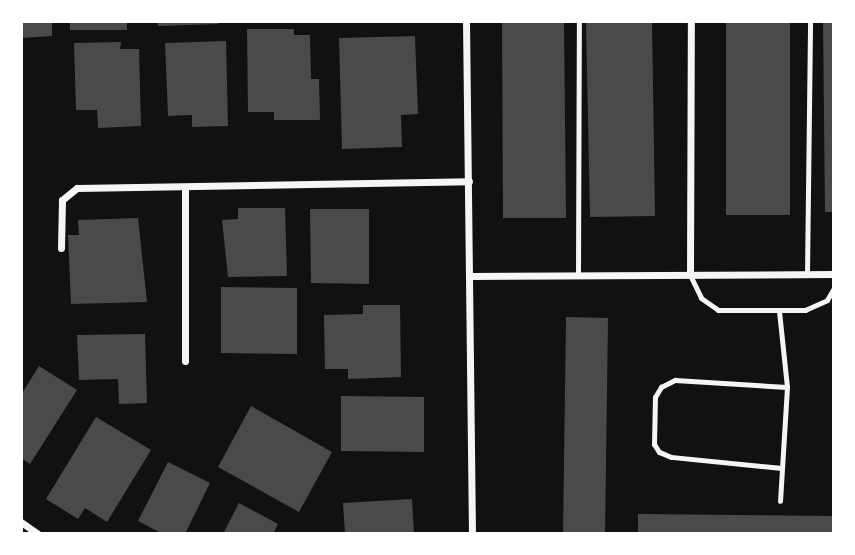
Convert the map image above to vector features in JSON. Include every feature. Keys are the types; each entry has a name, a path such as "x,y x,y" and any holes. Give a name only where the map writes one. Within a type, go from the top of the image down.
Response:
{"street":[{"path":"466,21 472,534"},
{"path":"690,275 691,21"},
{"path":"61,248 62,200 77,188 469,181"},
{"path":"185,187 185,361"},
{"path":"471,276 834,274"},
{"path":"21,523 38,534"}],"lane":[{"path":"578,275 579,21"},
{"path":"807,274 810,21"},
{"path":"690,275 701,298 718,310 805,310 827,300 834,288"},
{"path":"779,311 787,387 780,501"},
{"path":"782,468 671,457 660,452 654,444 654,397 660,387 675,380 787,387"}],"building":[{"path":"21,21 52,21 52,36 21,38"},
{"path":"70,21 127,21 127,30 70,30"},
{"path":"158,21 218,21 218,24 158,26"},
{"path":"502,21 564,21 566,218 503,218"},
{"path":"586,21 652,21 655,216 590,217"},
{"path":"726,21 790,21 790,215 726,215"},
{"path":"823,21 834,21 834,212 825,212"},
{"path":"247,29 294,29 294,35 310,35 311,79 319,79 320,120 274,120 274,112 248,112"},
{"path":"415,36 418,114 401,115 402,147 342,149 339,38"},
{"path":"226,41 228,126 192,127 192,115 168,116 165,43"},
{"path":"121,42 120,49 139,49 141,126 98,128 97,110 76,110 74,43"},
{"path":"238,208 285,208 287,276 228,277 222,220 238,219"},
{"path":"310,209 369,209 369,284 311,283"},
{"path":"138,218 147,302 71,304 68,235 79,235 78,220"},
{"path":"221,287 297,288 297,354 221,353"},
{"path":"363,305 400,305 401,377 348,379 348,369 325,369 324,315 363,314"},
{"path":"566,317 608,318 605,534 563,534"},
{"path":"145,334 147,403 119,404 118,379 79,380 77,335"},
{"path":"39,366 77,390 30,464 21,458 21,395"},
{"path":"341,396 424,397 424,452 341,451"},
{"path":"251,406 332,452 299,512 218,467"},
{"path":"96,417 151,450 107,522 85,508 78,519 46,499"},
{"path":"168,462 210,483 185,534 163,534 138,521"},
{"path":"412,499 414,534 345,534 343,503"},
{"path":"239,503 278,524 273,534 223,534"},
{"path":"638,514 834,516 833,534 638,534"}]}
